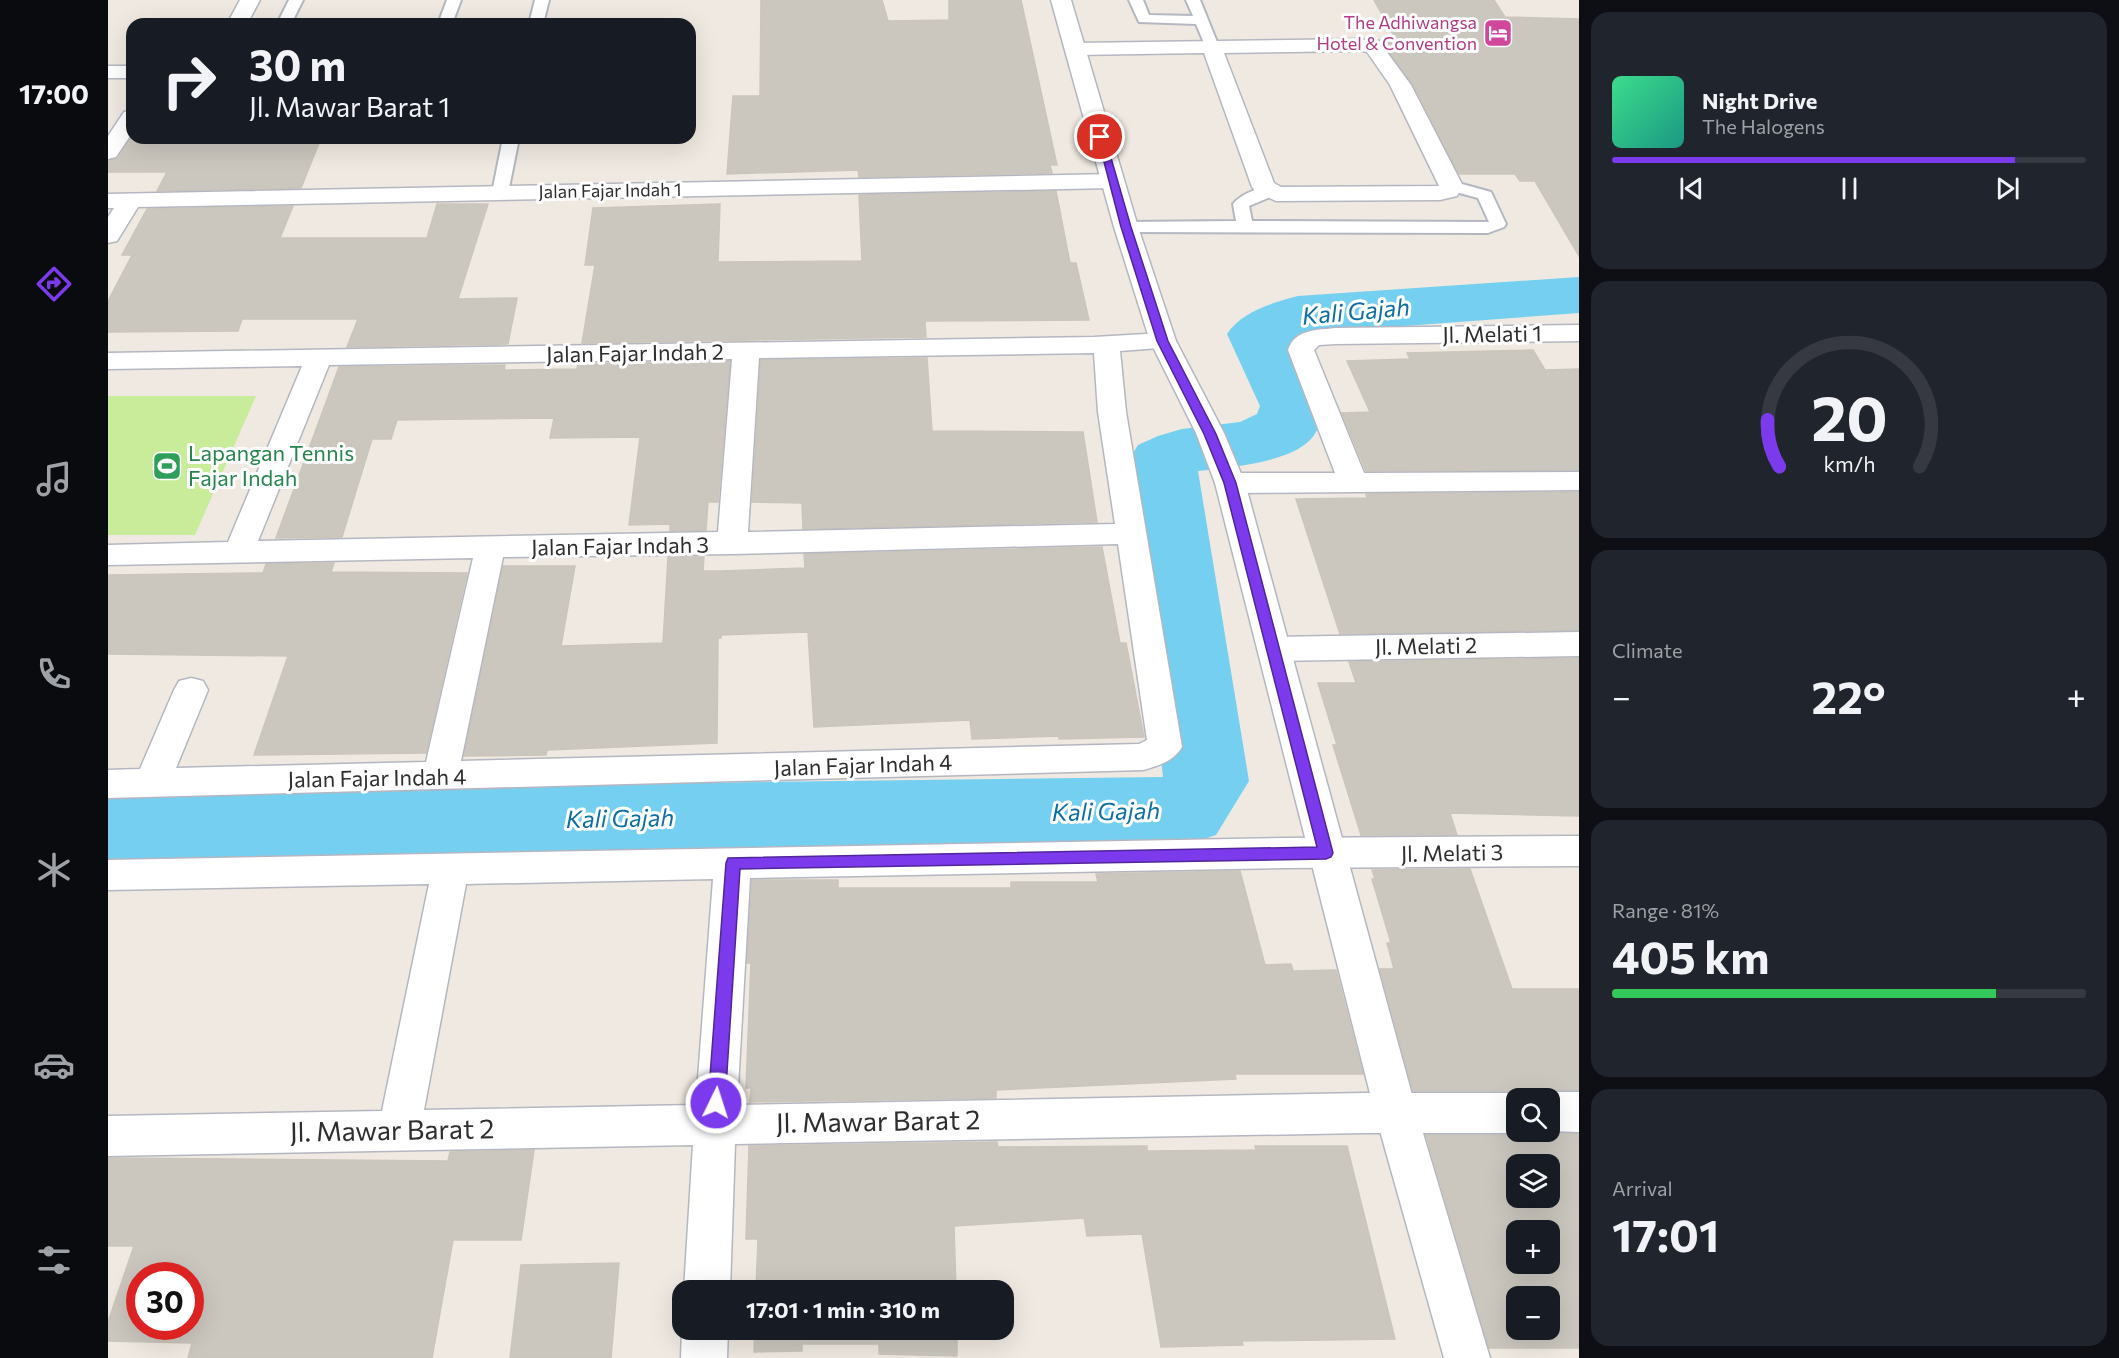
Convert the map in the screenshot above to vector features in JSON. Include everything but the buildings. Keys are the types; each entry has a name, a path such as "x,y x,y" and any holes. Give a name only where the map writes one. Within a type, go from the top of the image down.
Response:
{"street":[{"path":"240,18 250,0"},
{"path":"1062,0 1126,227 1163,341 1221,460 1396,1113 1467,1358"},
{"path":"1075,49 1212,46 1361,45 1374,48 1400,86 1451,186 1449,190 1440,193 1282,195 1271,191 1264,186 1212,46"},
{"path":"108,72 126,72"},
{"path":"108,152 126,126"},
{"name":"Jalan Fajar Indah 1","path":"119,201 1113,181"},
{"path":"108,236 119,201"},
{"name":"Jl. Melati 1","path":"1353,482 1301,350 1303,344 1313,338 1336,336 1579,333"},
{"name":"Jalan Fajar Indah 2","path":"108,361 746,351 1163,341"},
{"name":"Jalan Fajar Indah 4","path":"108,784 1143,757 1165,747 1112,412 1106,344"},
{"path":"732,544 746,351"},
{"path":"238,554 319,358"},
{"path":"1221,460 1353,482 1579,481"},
{"name":"Jalan Fajar Indah 3","path":"108,555 490,549 1131,534"},
{"path":"440,777 490,549"},
{"name":"Jl. Melati 2","path":"1273,649 1579,644"},
{"path":"152,783 191,690"},
{"name":"Jl. Melati 3","path":"108,875 452,867 1579,851"},
{"path":"707,1280 715,1125 733,863"},
{"path":"399,1131 452,867"},
{"path":"1560,1112 1579,1112"},
{"name":"Jl. Mawar Barat 2","path":"108,1136 1396,1113 1506,1113"},
{"path":"704,1358 705,1340"}],"lane":[{"path":"287,18 296,0"},
{"path":"447,18 454,0"},
{"path":"538,18 542,0"},
{"path":"1136,0 1144,20 1202,20"},
{"path":"1193,0 1212,46"},
{"path":"500,193 510,144"},
{"path":"1126,227 1488,228 1498,224 1485,195 1451,186"},
{"path":"1245,226 1241,204 1248,199 1271,191"}],"green space":[{"name":"Lapangan Tennis Fajar Indah","path":"108,396 256,396 195,535 108,535"}],"waterway":[{"name":"Kali Gajah","path":"108,829 281,823 1186,811 1207,781 1162,461 1182,451 1255,442 1286,426 1293,406 1258,334 1298,315 1579,295"}],"place":[{"name":"The Adhiwangsa Hotel & Convention","path":"1498,33"},
{"name":"Lapangan Tennis Fajar Indah","path":"167,466"}],"route":[{"path":"716,1103 733,863 1326,853 1230,483 1210,434 1163,341 1100,137"}]}
